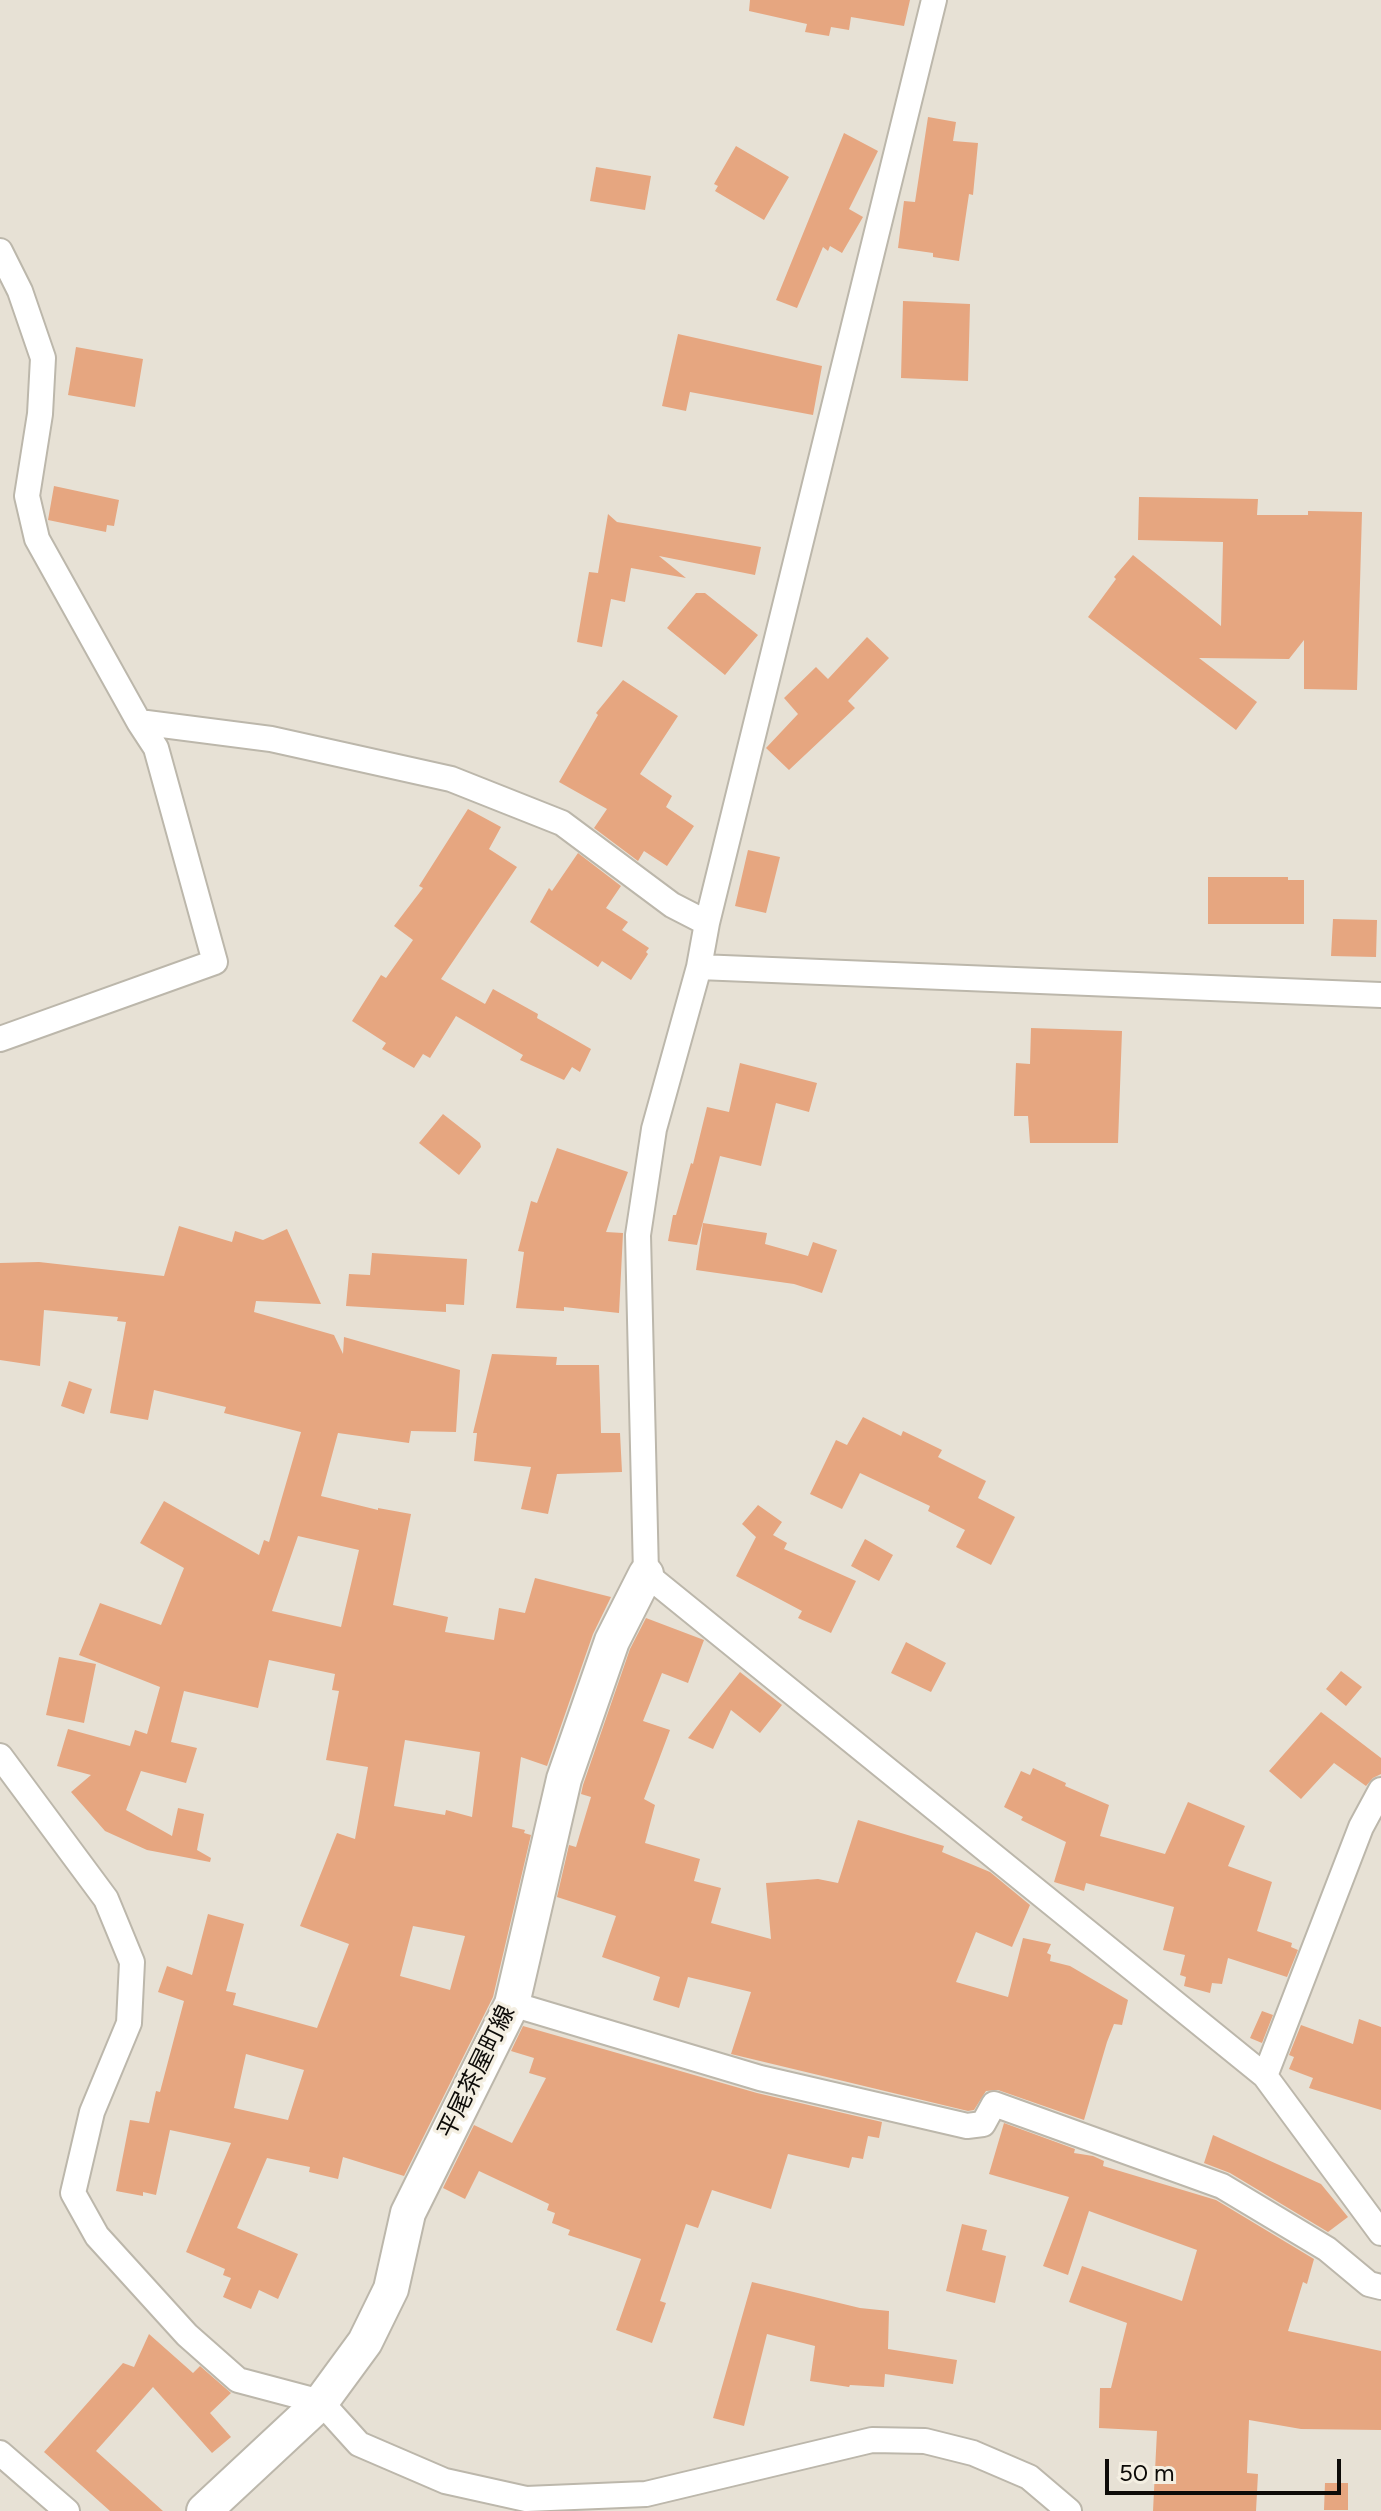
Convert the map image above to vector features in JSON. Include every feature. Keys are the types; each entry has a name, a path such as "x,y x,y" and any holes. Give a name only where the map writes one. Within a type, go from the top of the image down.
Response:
{"main road":[{"name":"平尾茶屋町線","path":"204,2511 321,2402 365,2342 391,2289 408,2213 512,2004 564,1779 612,1641 646,1574"}],"street":[{"path":"934,0 707,923 699,967 654,1129 638,1235 646,1574 1265,2076 1381,2233"},
{"path":"0,251 20,291 43,358 40,414 27,496 37,539 156,748 215,962 0,1039"},
{"path":"139,722 271,739 451,779 562,823 672,905 707,923"},
{"path":"699,967 1381,995"},
{"path":"0,1756 106,1899 132,1962 129,2023 92,2112 73,2193 97,2236 187,2335 238,2380 321,2402 359,2444 445,2481 526,2499 646,2494 872,2440 925,2441 973,2453 1029,2477 1069,2511"},
{"path":"1265,2076 1361,1827 1381,1790"},
{"path":"512,2004 760,2078 967,2126 983,2124 994,2104 1222,2186 1327,2249 1369,2284 1381,2287"},
{"path":"0,2453 67,2511"}],"building":[{"path":"750,0 910,0 904,26 851,17 849,30 831,27 829,36 805,32 807,24 749,11"},
{"path":"928,117 956,122 953,141 978,143 973,195 969,194 959,261 933,257 933,253 898,248 904,201 915,202"},
{"path":"844,133 878,151 849,209 863,217 842,253 830,246 828,251 823,247 797,308 776,300"},
{"path":"736,146 789,177 764,220 715,191 718,186 714,184"},
{"path":"596,167 651,176 645,210 590,201"},
{"path":"903,301 970,304 968,381 901,378"},
{"path":"678,334 822,366 813,415 690,392 686,411 662,406"},
{"path":"76,347 143,359 135,407 68,395"},
{"path":"54,486 119,500 114,526 107,525 106,532 48,520"},
{"path":"1139,497 1258,499 1257,515 1308,515 1308,511 1362,512 1357,690 1304,689 1304,640 1289,659 1199,658 1257,702 1236,730 1088,617 1116,579 1114,577 1133,555 1221,626 1223,542 1138,540"},
{"path":"608,514 617,522 761,547 755,575 659,556 686,578 631,568 625,602 611,599 602,647 577,642 589,572 598,573"},
{"path":"696,593 705,593 758,635 725,675 667,628"},
{"path":"867,637 889,658 848,701 855,708 789,770 766,748 798,714 784,698 816,667 828,679"},
{"path":"623,680 678,716 640,774 672,796 666,807 694,826 667,866 644,851 638,861 594,828 607,809 559,782 598,715 596,713"},
{"path":"468,809 501,827 489,849 517,867 441,979 485,1004 493,989 591,1049 580,1072 572,1067 564,1080 520,1060 523,1055 456,1016 430,1058 423,1054 414,1068 382,1049 386,1043 352,1021 381,975 386,978 413,940 394,926 423,888 419,886"},
{"path":"748,850 780,857 766,913 735,906"},
{"path":"578,853 621,886 606,908 628,922 622,930 649,948 631,980 602,961 598,967 530,922 549,888 552,891"},
{"path":"1208,877 1288,877 1288,880 1304,880 1304,924 1208,924"},
{"path":"1333,919 1377,920 1376,957 1331,956"},
{"path":"1031,1028 1122,1031 1118,1143 1030,1143 1028,1116 1014,1116 1016,1063 1030,1064"},
{"path":"740,1063 817,1083 809,1112 776,1103 761,1166 720,1156 697,1245 668,1241 673,1215 676,1215 693,1164 707,1107 729,1112"},
{"path":"443,1114 480,1143 481,1147 459,1175 419,1143"},
{"path":"557,1148 628,1172 606,1232 623,1233 619,1313 564,1307 564,1311 516,1308 524,1252 518,1251 531,1201 537,1203"},
{"path":"703,1223 767,1233 765,1244 808,1256 813,1242 837,1250 822,1293 794,1284 696,1270"},
{"path":"179,1226 232,1242 235,1231 263,1240 287,1229 321,1304 256,1301 254,1312 334,1335 343,1354 344,1337 460,1370 456,1432 411,1431 409,1443 338,1433 321,1496 378,1510 411,1514 393,1605 448,1617 445,1632 494,1640 499,1608 525,1613 535,1578 611,1597 593,1634 547,1766 521,1757 512,1827 531,1835 493,1997 404,2176 343,2157 338,2179 309,2172 310,2167 267,2158 237,2228 298,2254 278,2299 259,2290 251,2309 223,2297 231,2278 223,2275 225,2269 186,2252 231,2143 170,2130 156,2195 116,2191 130,2120 149,2123 184,2001 158,1992 167,1966 192,1975 208,1914 244,1924 226,1991 236,1993 233,2005 317,2028 349,1944 300,1926 337,1833 355,1839 368,1767 326,1760 339,1691 332,1690 335,1674 269,1660 258,1708 184,1691 171,1742 197,1748 186,1783 141,1771 126,1810 172,1836 178,1808 204,1814 197,1850 211,1858 210,1862 147,1850 105,1831 71,1792 91,1775 57,1766 68,1729 130,1746 135,1730 147,1734 160,1687 79,1655 100,1603 161,1625 184,1568 140,1543 164,1501 259,1555 264,1540 269,1542 301,1432 224,1413 226,1407 154,1390 148,1420 110,1413 126,1322 117,1321 118,1317 44,1310 40,1366 0,1360 0,1263 39,1262 164,1276","holes":["298,1536 359,1550 341,1627 272,1611","405,1740 480,1752 472,1817 446,1810 445,1815 394,1806","413,1926 465,1936 450,1990 400,1976","246,2054 304,2070 288,2120 234,2108"]},
{"path":"372,1253 467,1259 464,1305 446,1304 446,1312 346,1306 349,1274 370,1275"},
{"path":"492,1354 557,1357 556,1365 599,1365 601,1433 620,1433 622,1472 557,1474 548,1514 521,1509 531,1467 474,1461 477,1433 473,1433"},
{"path":"69,1381 92,1389 84,1414 61,1406"},
{"path":"863,1417 901,1436 903,1431 942,1450 938,1457 986,1481 978,1498 1015,1517 991,1565 956,1547 965,1530 928,1511 930,1506 860,1473 842,1509 810,1494 836,1440 847,1445"},
{"path":"758,1505 782,1522 773,1535 787,1543 784,1549 856,1581 831,1633 798,1618 802,1611 736,1576 756,1537 742,1524"},
{"path":"865,1539 893,1555 879,1581 851,1566"},
{"path":"646,1618 704,1640 688,1683 662,1673 643,1721 670,1730 644,1799 655,1805 645,1843 700,1859 694,1881 721,1888 711,1923 771,1939 766,1883 818,1879 838,1883 858,1820 944,1846 942,1852 990,1872 1030,1905 1012,1947 976,1932 956,1982 1008,1997 1023,1938 1051,1944 1047,1953 1051,1955 1050,1961 1070,1966 1128,2000 1122,2025 1114,2024 1107,2042 1084,2120 998,2090 986,2091 974,2110 968,2111 731,2054 751,1992 688,1977 679,2008 653,2000 660,1977 602,1957 616,1916 557,1897 569,1845 576,1847 591,1797 581,1794 583,1785 630,1649"},
{"path":"906,1642 946,1663 931,1692 891,1673"},
{"path":"59,1657 96,1664 84,1723 46,1715"},
{"path":"1341,1671 1362,1687 1346,1706 1326,1689"},
{"path":"740,1672 782,1705 760,1733 731,1710 713,1749 688,1738"},
{"path":"1321,1712 1381,1758 1381,1774 1366,1786 1334,1763 1301,1799 1269,1771"},
{"path":"1033,1768 1109,1805 1100,1836 1165,1854 1188,1802 1245,1826 1228,1866 1272,1882 1257,1931 1292,1943 1291,1947 1298,1950 1287,1977 1228,1958 1222,1984 1212,1983 1210,1993 1184,1986 1186,1977 1180,1975 1185,1955 1163,1950 1174,1907 1086,1883 1084,1891 1054,1882 1066,1842 1021,1820 1023,1817 1004,1807 1021,1771 1030,1775"},
{"path":"1262,2011 1273,2015 1262,2043 1250,2038"},
{"path":"1359,2019 1381,2027 1381,2110 1309,2088 1313,2078 1289,2069 1294,2057 1289,2055 1301,2025 1353,2044"},
{"path":"523,2026 757,2093 882,2122 879,2138 868,2136 863,2159 852,2157 849,2168 788,2154 771,2209 712,2190 698,2228 686,2224 660,2301 666,2303 652,2343 616,2330 641,2259 568,2235 570,2230 552,2223 555,2213 547,2210 549,2204 479,2171 465,2199 443,2188 474,2125 512,2143 546,2078 529,2073 534,2058 511,2051"},
{"path":"1004,2123 1075,2149 1074,2153 1093,2156 1104,2161 1103,2166 1216,2200 1314,2259 1307,2284 1303,2282 1288,2331 1381,2351 1381,2430 1301,2429 1249,2420 1247,2473 1258,2474 1256,2511 1153,2511 1157,2431 1099,2428 1100,2388 1111,2388 1127,2323 1069,2302 1082,2266 1182,2301 1197,2250 1089,2211 1068,2275 1043,2266 1069,2197 989,2174"},
{"path":"1213,2135 1321,2184 1348,2217 1328,2232 1230,2173 1204,2163"},
{"path":"962,2224 987,2230 982,2250 1006,2256 995,2303 946,2291"},
{"path":"752,2282 860,2308 889,2311 888,2349 957,2360 953,2384 885,2374 884,2387 849,2387 810,2381 815,2346 767,2334 744,2426 713,2418"},
{"path":"149,2334 193,2373 200,2366 231,2393 210,2413 231,2437 212,2453 153,2387 96,2451 163,2511 110,2511 44,2452 123,2363 134,2367"},
{"path":"1325,2483 1348,2483 1348,2510 1324,2510"}]}
